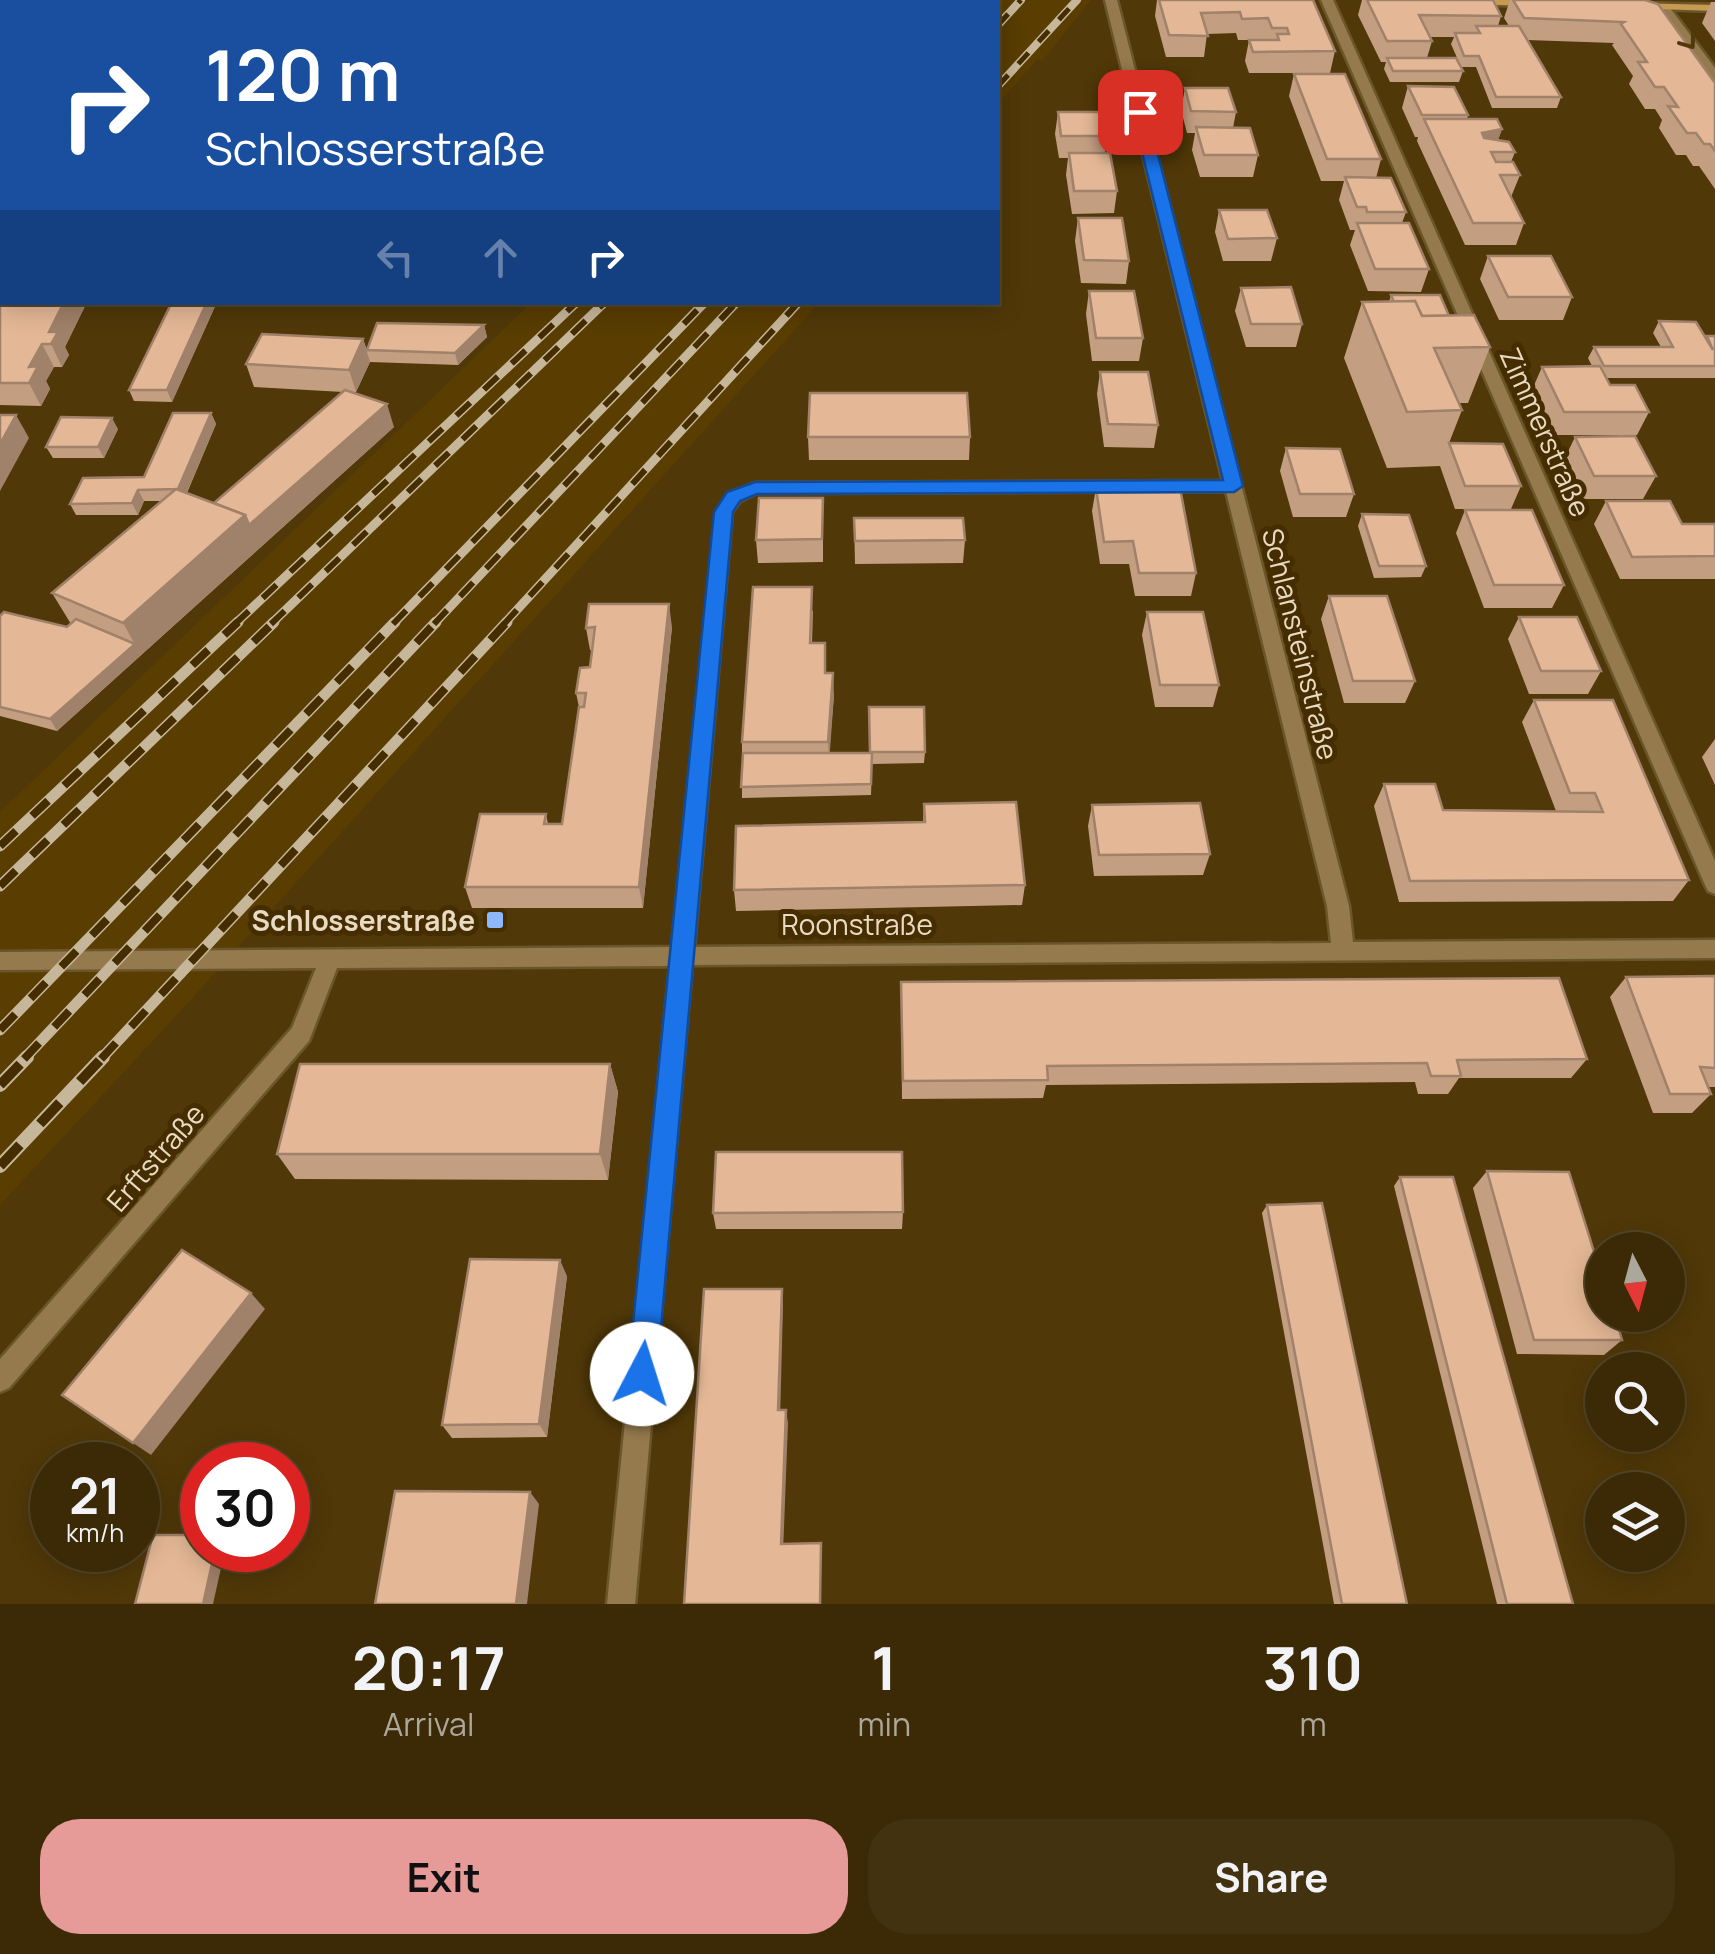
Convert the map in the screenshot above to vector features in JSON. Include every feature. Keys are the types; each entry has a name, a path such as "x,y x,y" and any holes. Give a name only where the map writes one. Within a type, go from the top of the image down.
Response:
{"street":[{"name":"Schlansteinstraße","path":"1111,0 1338,906 1342,953"},
{"name":"Zimmerstraße","path":"1327,0 1715,885"},
{"path":"1414,0 1550,4"},
{"path":"1625,6 1715,8"},
{"path":"1663,6 1715,77"},
{"path":"620,1604 724,512 734,496 755,488 1234,486"},
{"name":"Roonstraße","path":"0,961 1715,949"},
{"name":"Erftstraße","path":"0,1379 301,1034 330,959"}],"shaded area":[{"path":"1000,0 1091,0 1043,60 1037,60 1000,102"},
{"path":"529,305 817,305 177,1015 0,1205 0,812"}],"building":[{"path":"1159,0 1313,0 1335,51 1253,52 1249,40 1279,40 1277,34 1289,34 1287,28 1272,28 1268,18 1242,19 1240,12 1201,13 1208,36 1169,35"},
{"path":"1367,0 1493,0 1501,16 1419,15 1432,41 1387,41"},
{"path":"1513,0 1645,0 1658,4 1715,83 1715,151 1696,133 1687,133 1668,106 1678,107 1664,87 1655,87 1638,62 1647,62 1621,24 1624,22 1524,18"},
{"path":"1476,26 1519,26 1561,97 1496,97 1479,56 1464,56 1455,33 1480,33"},
{"path":"1387,58 1456,58 1463,71 1393,71"},
{"path":"1294,74 1345,74 1381,159 1327,159"},
{"path":"1408,86 1454,87 1468,115 1422,115"},
{"path":"1185,88 1228,88 1236,112 1191,111"},
{"path":"1058,112 1102,112 1107,136 1061,136"},
{"path":"1424,119 1497,119 1502,129 1482,133 1484,138 1509,142 1515,152 1491,152 1496,162 1513,162 1520,175 1500,175 1524,223 1473,223"},
{"path":"1196,127 1250,128 1258,155 1204,155"},
{"path":"1069,153 1110,153 1117,191 1074,191"},
{"path":"1345,177 1391,178 1406,212 1367,212 1366,207 1357,207"},
{"path":"1219,210 1267,210 1277,238 1228,239"},
{"path":"1078,218 1122,218 1129,261 1084,260"},
{"path":"1357,223 1409,223 1429,269 1375,269"},
{"path":"1488,256 1551,256 1572,297 1508,297"},
{"path":"1291,287 1302,324 1251,324 1241,288"},
{"path":"1089,291 1134,291 1143,338 1096,338"},
{"path":"1391,295 1440,295 1449,316 1422,316 1415,301 1394,302"},
{"path":"1415,301 1422,316 1474,315 1490,347 1434,348 1462,410 1407,412 1362,302"},
{"path":"0,305 62,305 49,332 58,332 51,344 42,344 29,367 38,366 29,383 0,383"},
{"path":"171,305 206,305 167,390 129,390"},
{"path":"1659,321 1696,322 1713,350 1707,336 1715,336 1715,366 1604,366 1594,347 1673,347"},
{"path":"377,323 484,325 455,353 367,350"},
{"path":"262,334 363,339 349,370 246,364"},
{"path":"1600,366 1610,385 1635,385 1649,412 1564,412 1542,367"},
{"path":"1100,372 1148,372 1158,425 1108,424"},
{"path":"345,390 387,404 249,525 245,515 214,503"},
{"path":"810,393 967,393 970,437 808,437"},
{"path":"173,413 211,413 178,489 138,490 132,503 70,504 83,478 144,477"},
{"path":"0,415 16,415 0,444"},
{"path":"61,417 112,418 98,447 46,447"},
{"path":"1635,436 1656,476 1594,476 1575,437"},
{"path":"1449,443 1503,444 1521,486 1465,486"},
{"path":"1286,448 1340,449 1354,494 1300,494"},
{"path":"1096,488 1180,488 1196,573 1139,573 1133,541 1104,542"},
{"path":"176,489 245,515 123,623 52,593"},
{"path":"759,498 823,498 822,539 756,540"},
{"path":"1606,501 1670,501 1682,524 1715,524 1715,556 1632,557"},
{"path":"1465,510 1532,510 1564,585 1494,585"},
{"path":"1362,514 1409,515 1426,566 1379,566"},
{"path":"854,518 963,518 965,540 855,541"},
{"path":"753,587 812,587 810,643 825,643 825,673 833,673 828,742 742,742"},
{"path":"1329,596 1387,596 1415,681 1353,681"},
{"path":"589,604 669,604 639,887 465,887 480,814 546,814 544,824 562,824 579,707 584,707 586,693 576,693 580,668 590,667 595,627 586,628"},
{"path":"4,612 67,627 76,619 135,644 50,719 0,707 0,616"},
{"path":"1147,612 1203,612 1219,685 1160,685"},
{"path":"1519,617 1577,617 1601,671 1541,671"},
{"path":"1534,700 1613,700 1689,880 1410,881 1384,784 1435,784 1443,810 1603,812 1595,793 1570,793"},
{"path":"869,707 924,707 925,752 870,752"},
{"path":"743,753 872,753 871,784 741,787"},
{"path":"1016,802 1025,885 734,890 736,826 925,822 924,804"},
{"path":"1200,803 1210,854 1099,855 1092,805"},
{"path":"1715,976 1715,1068 1700,1067 1711,1094 1670,1094 1626,977"},
{"path":"1559,978 1587,1059 1457,1060 1461,1076 1431,1076 1427,1063 1047,1066 1048,1080 903,1081 901,982"},
{"path":"300,1064 610,1064 600,1154 277,1154"},
{"path":"716,1152 902,1152 903,1212 713,1213"},
{"path":"1487,1171 1569,1172 1588,1232 1585,1332 1620,1332 1622,1340 1534,1340"},
{"path":"1400,1177 1453,1177 1573,1604 1507,1604"},
{"path":"1322,1203 1407,1604 1342,1604 1267,1205"},
{"path":"182,1250 251,1293 134,1442 62,1395"},
{"path":"470,1259 560,1260 539,1424 442,1425"},
{"path":"704,1289 782,1289 778,1410 786,1410 781,1544 821,1543 820,1604 684,1604"},
{"path":"395,1491 530,1492 516,1604 375,1604"},
{"path":"160,1535 180,1535 180,1572 210,1572 203,1604 135,1604 143,1572 160,1572"}],"railway":[{"path":"1000,23 1021,0"},
{"path":"1000,84 1077,0"},
{"path":"235,624 574,305"},
{"path":"271,624 602,305"},
{"path":"393,624 702,305"},
{"path":"434,624 734,305"},
{"path":"504,624 796,305"},
{"path":"0,846 238,622"},
{"path":"0,886 274,622"},
{"path":"0,1030 395,622"},
{"path":"24,1059 436,622"},
{"path":"101,1059 507,622"},
{"path":"0,1085 27,1057"},
{"path":"0,1166 103,1057"}],"place":[{"name":"Schlosserstraße","path":"495,920"}],"route":[{"path":"642,1374 724,512 734,496 755,488 1234,486 1140,112"}]}
